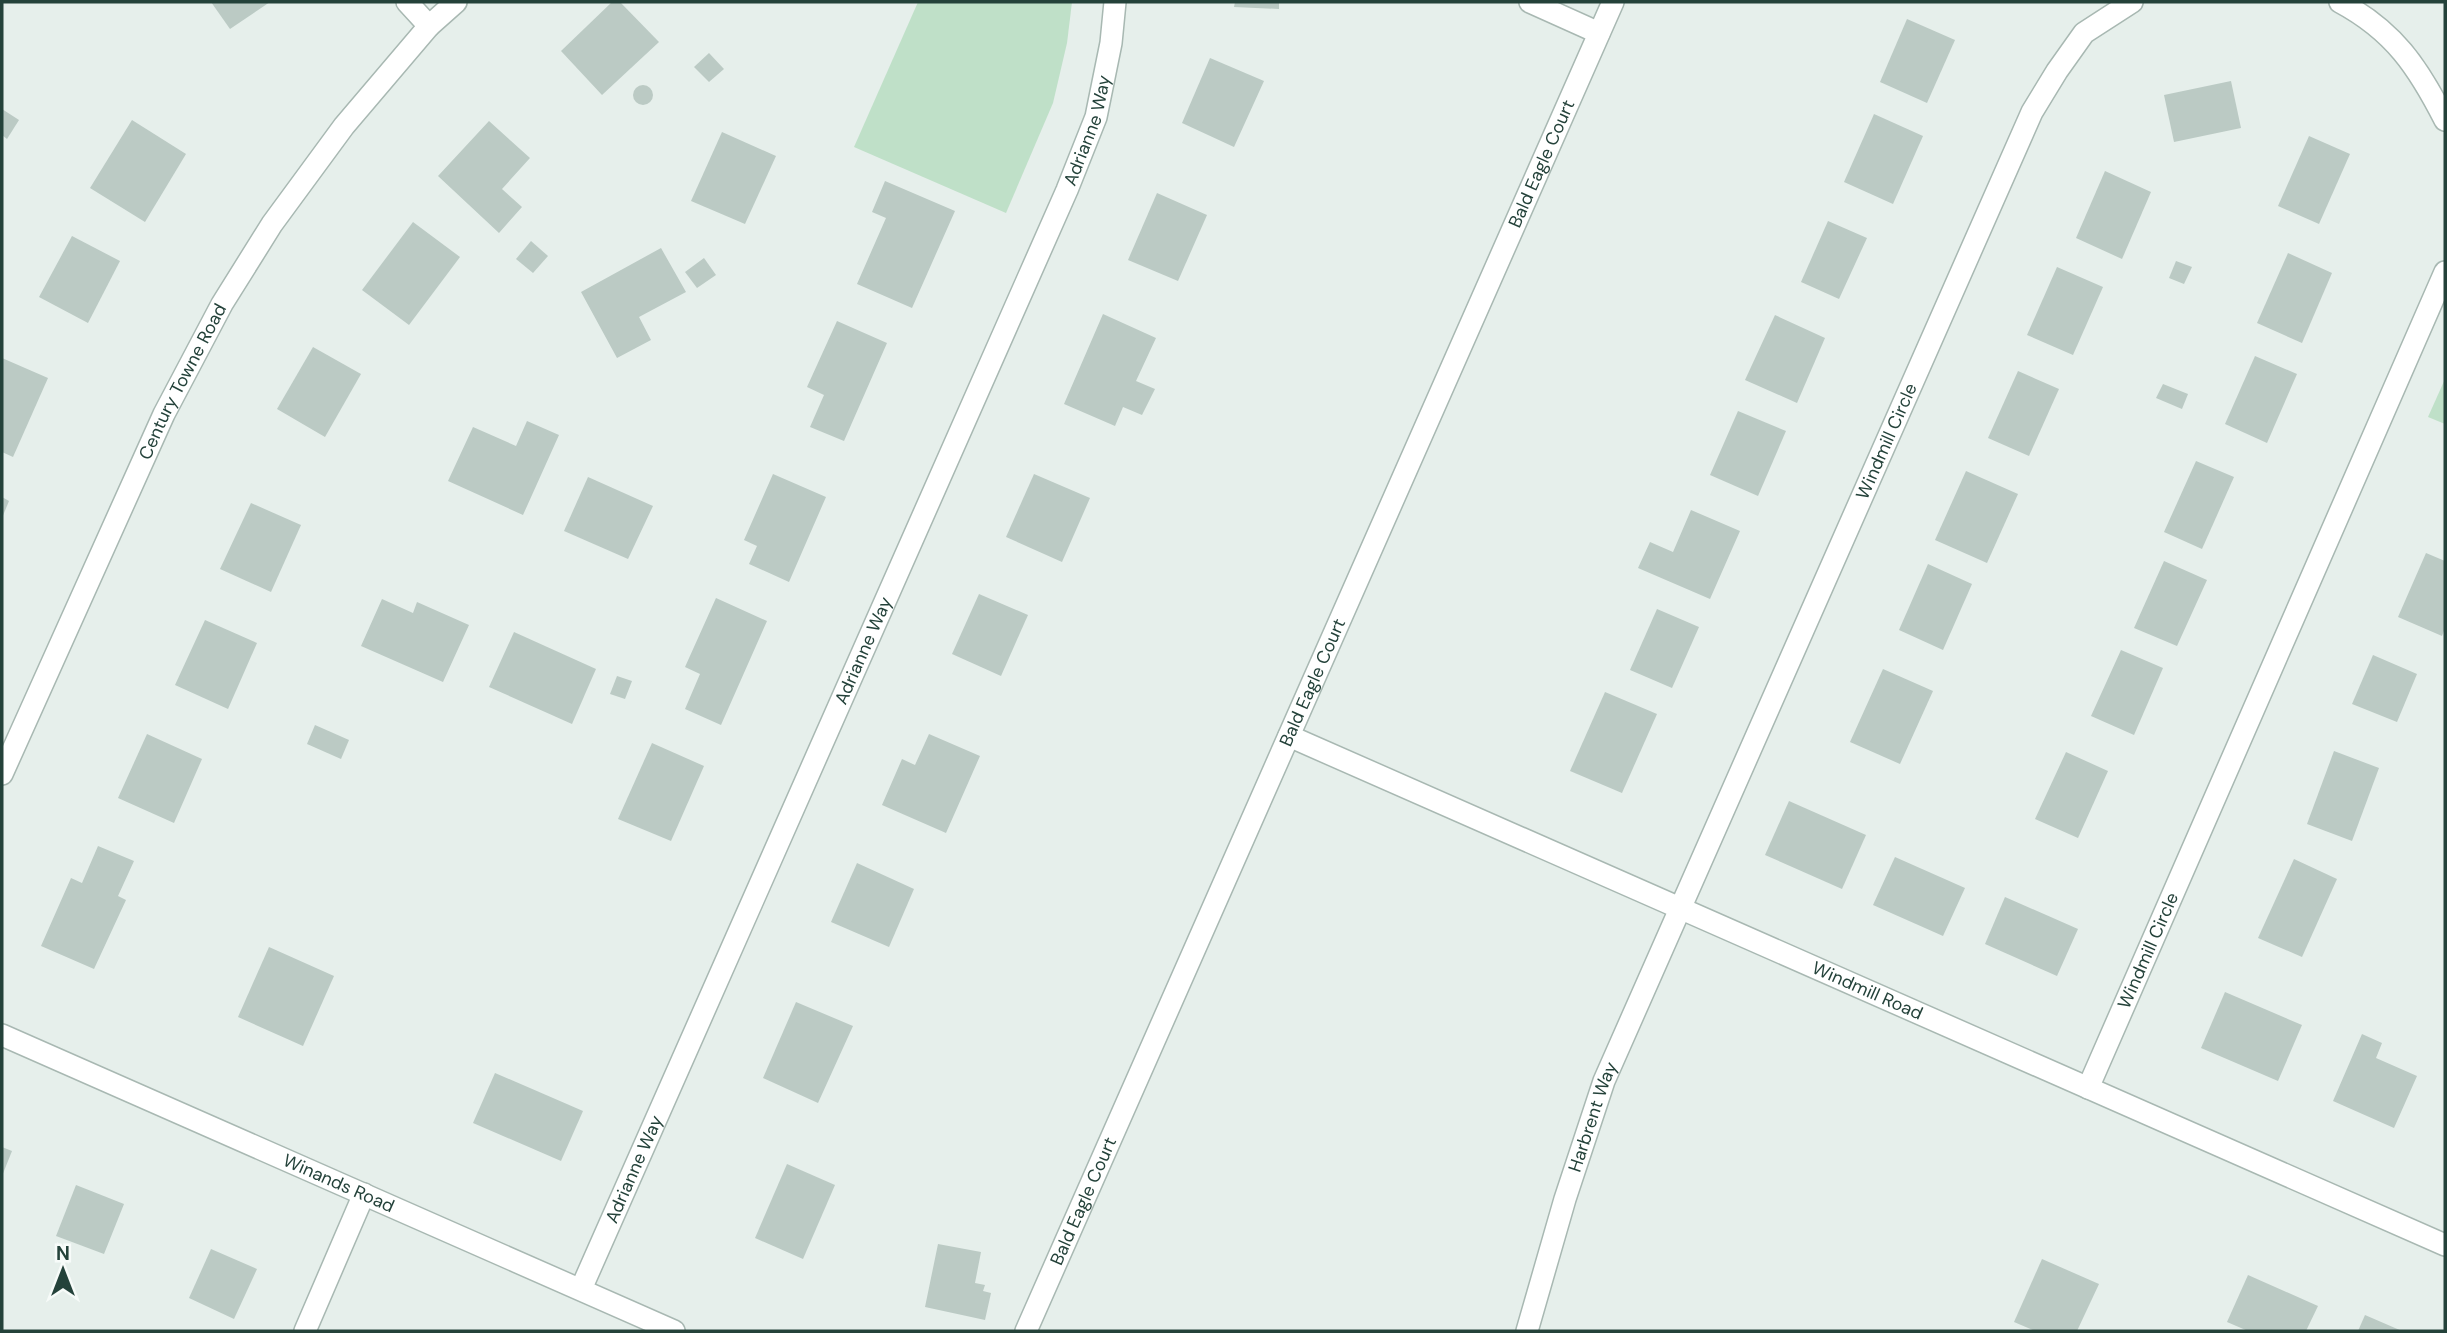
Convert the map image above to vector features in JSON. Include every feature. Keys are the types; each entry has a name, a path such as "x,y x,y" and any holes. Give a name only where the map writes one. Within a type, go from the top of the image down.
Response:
{"street":[{"path":"407,2 429,26"},
{"name":"Century Towne Road","path":"2,774 164,414 222,304 272,224 344,126 429,26 456,2"},
{"name":"Adrianne Way","path":"581,1289 1067,190 1096,117 1111,43 1115,2"},
{"path":"1530,2 1599,33"},
{"name":"Bald Eagle Court","path":"1026,1331 1613,2"},
{"name":"Windmill Circle","path":"1680,909 2032,112 2084,33 2132,2"},
{"path":"2340,2 2365,15 2397,42 2424,79 2445,120"},
{"name":"Windmill Circle","path":"2088,1088 2445,272"},
{"name":"Windmill Road","path":"1289,736 2445,1245"},
{"name":"Harbrent Way","path":"1527,1331 1565,1199 1604,1081 1680,909"},
{"name":"Winands Road","path":"2,1035 674,1331"},
{"path":"305,1331 364,1194"}],"green space":[{"path":"918,2 1072,2 1067,43 1053,103 1006,213 854,147"},
{"path":"2445,379 2445,424 2428,417"}],"building":[{"path":"211,2 270,2 230,29"},
{"path":"612,2 620,2 659,42 602,95 561,51"},
{"path":"1235,2 1279,2 1279,9 1234,7"},
{"path":"1907,19 1955,40 1927,103 1880,82"},
{"path":"709,53 724,69 709,82 694,67"},
{"path":"1210,58 1264,81 1234,147 1182,123"},
{"path":"2231,81 2241,128 2174,142 2164,95"},
{"path":"643,85 650,88 653,95 650,102 643,105 636,102 633,95 636,88"},
{"path":"2,109 19,120 7,139 2,135"},
{"path":"1874,114 1923,136 1893,204 1844,182"},
{"path":"132,120 186,154 145,222 90,188"},
{"path":"489,121 530,158 502,189 522,207 499,233 438,176"},
{"path":"722,132 776,156 745,224 691,201"},
{"path":"2309,136 2350,154 2319,224 2278,206"},
{"path":"2105,171 2151,192 2122,259 2076,238"},
{"path":"885,181 955,211 912,308 857,284 886,218 872,212"},
{"path":"1157,193 1207,215 1178,281 1128,260"},
{"path":"1828,221 1867,238 1839,299 1801,282"},
{"path":"413,222 460,257 409,325 362,290"},
{"path":"72,236 120,261 88,323 39,297"},
{"path":"531,241 548,256 533,273 516,259"},
{"path":"661,248 686,292 639,317 651,340 617,358 581,292"},
{"path":"2288,253 2332,273 2302,343 2257,323"},
{"path":"704,258 716,275 697,288 685,272"},
{"path":"2176,261 2192,267 2184,284 2169,278"},
{"path":"2057,267 2103,287 2073,355 2027,335"},
{"path":"1103,314 1156,338 1136,381 1155,389 1142,415 1123,407 1115,426 1064,404"},
{"path":"1775,315 1825,338 1797,403 1745,380"},
{"path":"837,321 887,343 844,441 810,427 824,395 807,387"},
{"path":"313,347 361,374 325,437 277,409"},
{"path":"2255,356 2297,374 2267,443 2225,424"},
{"path":"2,358 48,378 13,457 2,452"},
{"path":"2018,371 2059,389 2029,456 1988,438"},
{"path":"2163,384 2188,394 2182,409 2156,398"},
{"path":"1738,411 1786,431 1758,496 1710,475"},
{"path":"527,421 559,435 523,515 448,481 473,427 516,446"},
{"path":"2196,461 2234,477 2202,549 2164,532"},
{"path":"1966,471 2018,494 1987,563 1935,540"},
{"path":"773,474 826,497 789,582 749,564 757,546 744,540"},
{"path":"1034,474 1090,498 1062,562 1006,537"},
{"path":"588,477 653,506 628,559 564,531"},
{"path":"2,497 9,501 2,518"},
{"path":"251,503 301,525 271,592 220,569"},
{"path":"1691,510 1740,531 1710,599 1638,568 1650,542 1673,552"},
{"path":"2426,553 2445,561 2445,628 2442,636 2398,617"},
{"path":"2164,561 2207,580 2177,646 2134,628"},
{"path":"1928,564 1972,584 1943,650 1899,630"},
{"path":"979,594 1028,615 1001,676 952,654"},
{"path":"716,598 767,621 721,725 685,709 700,674 685,667"},
{"path":"382,599 413,613 417,602 469,625 443,682 361,646"},
{"path":"1657,609 1699,627 1672,688 1630,670"},
{"path":"205,620 257,643 228,709 175,685"},
{"path":"514,632 596,669 572,724 489,687"},
{"path":"2121,650 2163,668 2134,735 2091,716"},
{"path":"2373,655 2417,674 2397,722 2352,704"},
{"path":"1883,669 1933,691 1900,764 1850,742"},
{"path":"617,676 632,681 625,699 610,694"},
{"path":"1605,692 1657,714 1622,793 1570,771"},
{"path":"315,725 349,740 341,759 307,744"},
{"path":"147,734 202,759 174,823 118,798"},
{"path":"929,734 980,756 946,833 882,805 902,759 915,765"},
{"path":"652,743 704,766 671,841 618,819"},
{"path":"2334,751 2379,768 2352,841 2307,824"},
{"path":"2066,752 2108,771 2078,838 2035,819"},
{"path":"1789,801 1866,835 1842,889 1765,855"},
{"path":"98,846 134,861 118,896 126,900 94,969 41,946 71,878 82,883"},
{"path":"1895,857 1965,888 1943,936 1873,905"},
{"path":"2294,859 2337,879 2302,957 2258,938"},
{"path":"857,863 914,889 889,947 831,922"},
{"path":"2005,897 2078,929 2057,976 1985,944"},
{"path":"269,947 334,976 303,1046 238,1017"},
{"path":"2225,992 2302,1025 2278,1081 2201,1048"},
{"path":"796,1002 853,1026 818,1103 763,1078"},
{"path":"2362,1034 2382,1043 2376,1058 2417,1076 2394,1128 2333,1101"},
{"path":"495,1073 583,1111 561,1161 473,1123"},
{"path":"2,1147 12,1151 2,1176"},
{"path":"787,1164 835,1185 803,1259 755,1238"},
{"path":"76,1185 124,1204 104,1254 56,1236"},
{"path":"938,1244 981,1252 975,1283 985,1285 983,1291 991,1293 985,1320 925,1307"},
{"path":"211,1249 257,1269 234,1319 189,1298"},
{"path":"2042,1259 2099,1284 2077,1331 2035,1331 2014,1322"},
{"path":"2248,1275 2318,1306 2306,1331 2248,1331 2227,1322"},
{"path":"2365,1315 2402,1331 2358,1331"}]}
